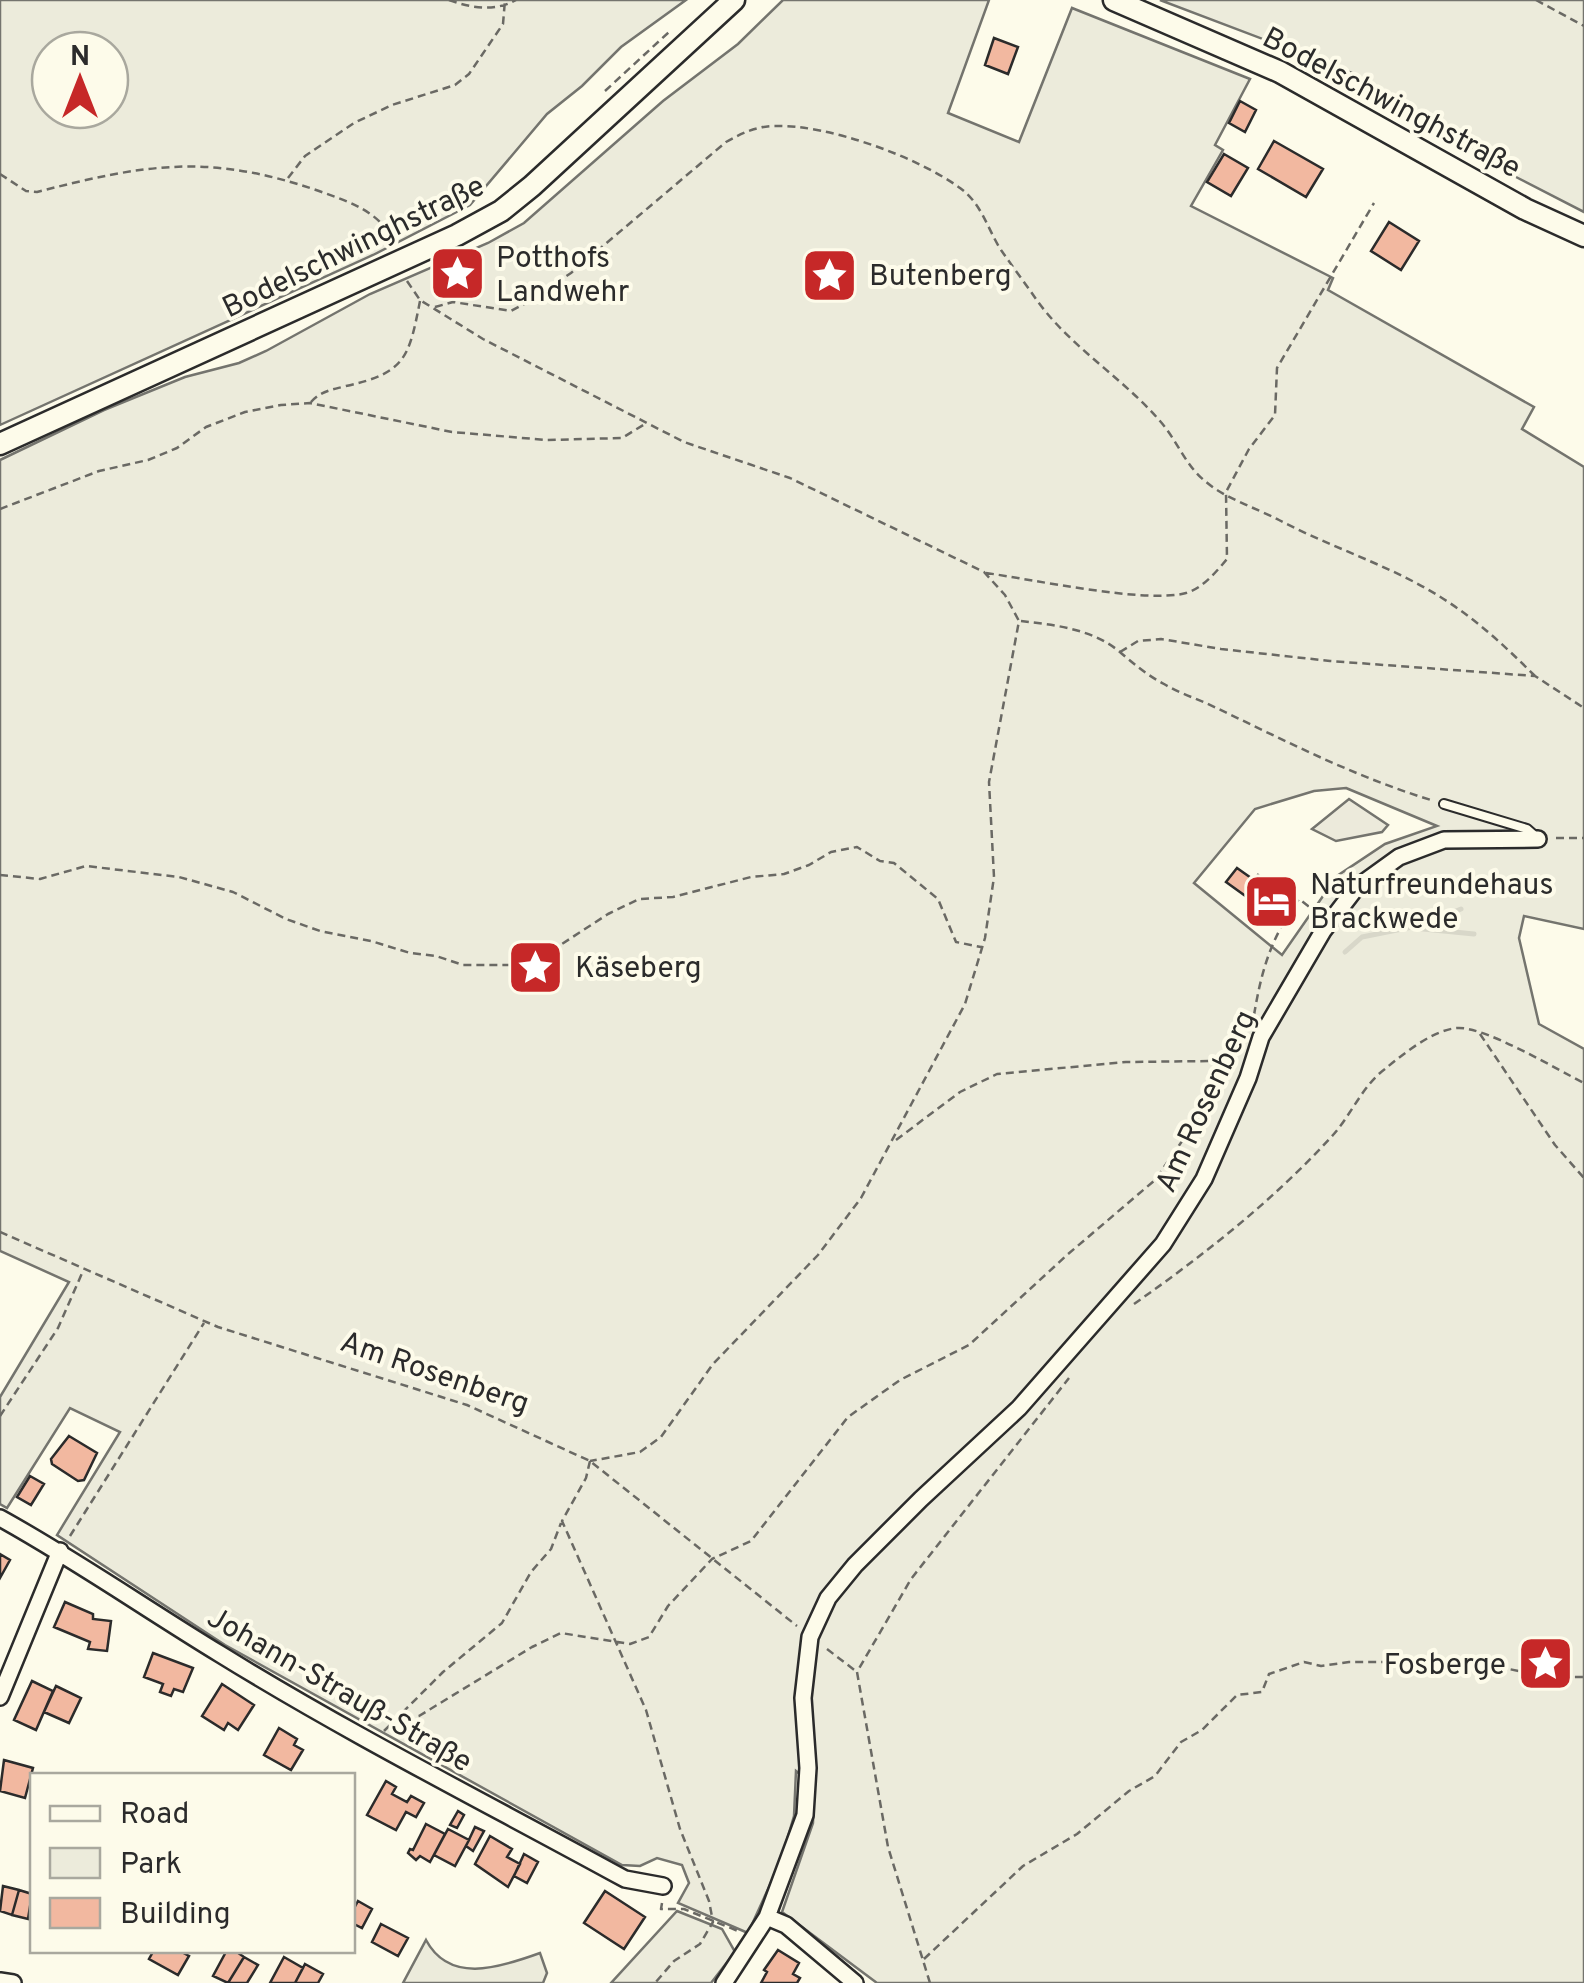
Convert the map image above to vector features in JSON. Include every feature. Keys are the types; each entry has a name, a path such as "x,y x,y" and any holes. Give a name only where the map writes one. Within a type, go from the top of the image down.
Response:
{"street":[{"name":"Bodelschwinghstraße","path":"0,444 401,261 501,211 734,0"},
{"name":"Bodelschwinghstraße","path":"1114,0 1280,72 1525,209 1584,236"},
{"name":"Am Rosenberg","path":"724,1983 768,1916 805,1815 808,1768 803,1698 810,1637 828,1598 855,1565 1019,1408 1100,1318 1185,1212 1204,1180 1261,1037 1329,922 1356,888 1399,857 1444,840 1538,839"},
{"name":"Johann-Strauß-Straße","path":"0,1518 220,1655 373,1741 625,1879 663,1886"},
{"path":"0,1697 60,1552"},
{"path":"768,1916 786,1925 855,1983"},
{"path":"0,1981 13,1983"}],"lane":[{"path":"1444,804 1528,829 1538,839"}],"path":[{"path":"449,0 472,8 516,0"},
{"path":"1536,0 1584,26"},
{"path":"287,180 292,168 305,156 354,123 455,85 469,74 504,24 506,3"},
{"path":"597,103 660,37 678,28"},
{"path":"432,308 453,302 510,311 571,274 726,142 754,128 820,130 910,162 961,188 980,207 1003,254 1038,302 1078,346 1158,419 1186,462 1207,484 1322,543 1441,597 1493,634 1535,676 1584,708"},
{"path":"0,174 26,191 37,192 110,172 178,165 225,167 287,180 378,217 393,239 408,285 432,308 483,339 684,442 790,478 984,572 1140,594 1186,593 1210,579 1227,559 1226,492 1249,449 1275,415 1277,368 1374,202"},
{"path":"310,403 319,392 378,379 410,352 420,300"},
{"path":"0,509 86,476 148,460 177,448 206,427 280,404 310,403 452,432 547,440 622,438 647,423"},
{"path":"373,1741 443,1672 502,1623 530,1572 551,1548 586,1478 590,1461 640,1452 661,1437 713,1364 818,1255 861,1198 894,1142 965,1004 981,947 994,876 989,782 1019,621 1005,595 984,572"},
{"path":"1019,621 1066,626 1120,652 1132,666 1166,686 1262,733 1393,788 1444,804"},
{"path":"1120,652 1138,641 1161,638 1330,661 1535,676"},
{"path":"1538,839 1584,838"},
{"path":"0,876 40,879 97,866 179,877 233,892 320,931 371,940 463,965 514,965 542,957 608,914 640,899 674,897 751,877 784,874 831,852 857,848 902,868 938,899 956,942 981,947"},
{"path":"1252,1022 1262,969 1279,926 1299,899 1329,922"},
{"path":"1100,1318 1129,1308 1186,1268 1277,1190 1334,1134 1381,1071 1432,1036 1456,1028 1479,1032 1584,1083"},
{"path":"1479,1032 1555,1144 1584,1178"},
{"path":"894,1142 960,1092 997,1074 1126,1062 1211,1061 1245,1083"},
{"path":"393,1721 419,1716 562,1633 630,1644 649,1637 668,1606 712,1559 750,1541 848,1416 900,1380 969,1345 1155,1180 1212,1098 1245,1083"},
{"name":"Am Rosenberg","path":"0,1232 205,1322 467,1405 590,1461 810,1637"},
{"path":"0,1416 58,1328 82,1271"},
{"path":"60,1552 205,1322"},
{"path":"930,1983 888,1847 857,1672 911,1580 1069,1378 1082,1338"},
{"path":"562,1522 646,1710 680,1829 709,1901 713,1922 700,1944 674,1961 655,1983"},
{"path":"810,1637 857,1672"},
{"path":"924,1959 1024,1866 1077,1834 1129,1791 1155,1776 1181,1742 1202,1730 1237,1695 1262,1692 1269,1674 1304,1662 1321,1666 1349,1662 1442,1662 1488,1665 1550,1677 1584,1677"},
{"path":"663,1886 661,1909 684,1909 754,1936"}],"green space":[{"path":"0,0 686,0 621,47 547,114 470,205 373,255 0,425"},
{"path":"783,0 989,0 948,113 1019,142 1072,8 1250,79 1215,145 1223,150 1191,206 1333,278 1328,290 1534,407 1522,429 1584,467 1584,929 1524,916 1519,938 1539,1024 1584,1049 1584,1983 877,1983 782,1912 813,1823 814,1785 796,1771 794,1816 780,1863 748,1933 678,1903 689,1883 682,1865 657,1858 640,1866 622,1865 225,1645 57,1535 120,1432 70,1408 7,1508 0,1504 0,1397 69,1282 0,1251 0,460 104,410 185,377 239,363 266,351 370,294 488,243 524,223 663,101 738,44","holes":["1346,788 1437,826 1385,844 1337,876 1282,955 1194,883 1255,809 1314,791"]},
{"path":"1160,0 1584,0 1584,212 1516,177 1355,74"},
{"path":"677,1911 722,1929 735,1952 711,1983 611,1983"},
{"path":"426,1940 447,1962 475,1969 540,1953 547,1973 543,1983 403,1983"}],"shaded area":[{"path":"1349,799 1388,825 1382,832 1336,841 1312,829"}],"building":[{"path":"994,38 1018,47 1008,74 985,65"},
{"path":"1240,101 1256,110 1245,132 1229,123"},
{"path":"1274,141 1323,169 1306,197 1258,169"},
{"path":"1224,154 1248,168 1231,196 1207,182"},
{"path":"1389,222 1419,241 1401,270 1371,251"},
{"path":"1237,868 1254,880 1258,875 1289,900 1276,918 1226,882"},
{"path":"69,1436 97,1453 84,1480 78,1481 52,1464 51,1459"},
{"path":"30,1476 44,1484 31,1505 17,1497"},
{"path":"0,1554 10,1560 0,1578"},
{"path":"65,1602 93,1614 93,1619 111,1621 107,1651 88,1649 90,1642 54,1627"},
{"path":"153,1653 193,1668 183,1692 174,1689 171,1696 160,1692 163,1684 144,1677"},
{"path":"32,1681 53,1691 36,1730 14,1720"},
{"path":"222,1684 254,1705 238,1730 228,1723 224,1730 202,1716"},
{"path":"56,1686 81,1698 69,1723 44,1712"},
{"path":"279,1728 297,1739 294,1745 303,1750 291,1770 264,1755"},
{"path":"4,1760 33,1768 25,1798 0,1791"},
{"path":"386,1781 396,1787 392,1794 407,1802 411,1796 424,1803 416,1817 406,1812 396,1830 367,1815"},
{"path":"458,1811 464,1815 457,1828 450,1825"},
{"path":"426,1824 445,1834 430,1862 420,1856 416,1860 408,1853"},
{"path":"475,1827 484,1831 473,1851 466,1846"},
{"path":"448,1829 469,1840 455,1866 434,1855"},
{"path":"490,1836 512,1849 507,1857 520,1864 508,1887 475,1864"},
{"path":"524,1854 538,1862 527,1883 514,1876"},
{"path":"3,1886 19,1890 12,1915 0,1911"},
{"path":"19,1890 30,1893 28,1919 12,1915"},
{"path":"605,1891 645,1917 624,1949 584,1923"},
{"path":"358,1901 372,1909 362,1928 355,1924"},
{"path":"381,1924 408,1938 398,1956 372,1942"},
{"path":"778,1950 799,1963 793,1974 800,1978 797,1983 761,1983 767,1972 764,1970"},
{"path":"152,1953 189,1956 178,1975 149,1959"},
{"path":"225,1953 244,1957 228,1983 213,1976"},
{"path":"244,1957 258,1965 247,1983 228,1983"},
{"path":"284,1957 303,1968 295,1983 270,1983"},
{"path":"305,1964 323,1974 318,1983 295,1983"}],"waterway":[{"path":"1470,892 1475,878"},
{"path":"1345,952 1362,937 1422,925 1461,909"},
{"path":"1413,928 1474,934"}],"place":[{"name":"Potthofs Landwehr","path":"457,274"},
{"name":"Butenberg","path":"830,275"},
{"name":"Naturfreundehaus Brackwede","path":"1271,901"},
{"name":"Käseberg","path":"536,967"},
{"name":"Fosberge","path":"1545,1664"}]}
